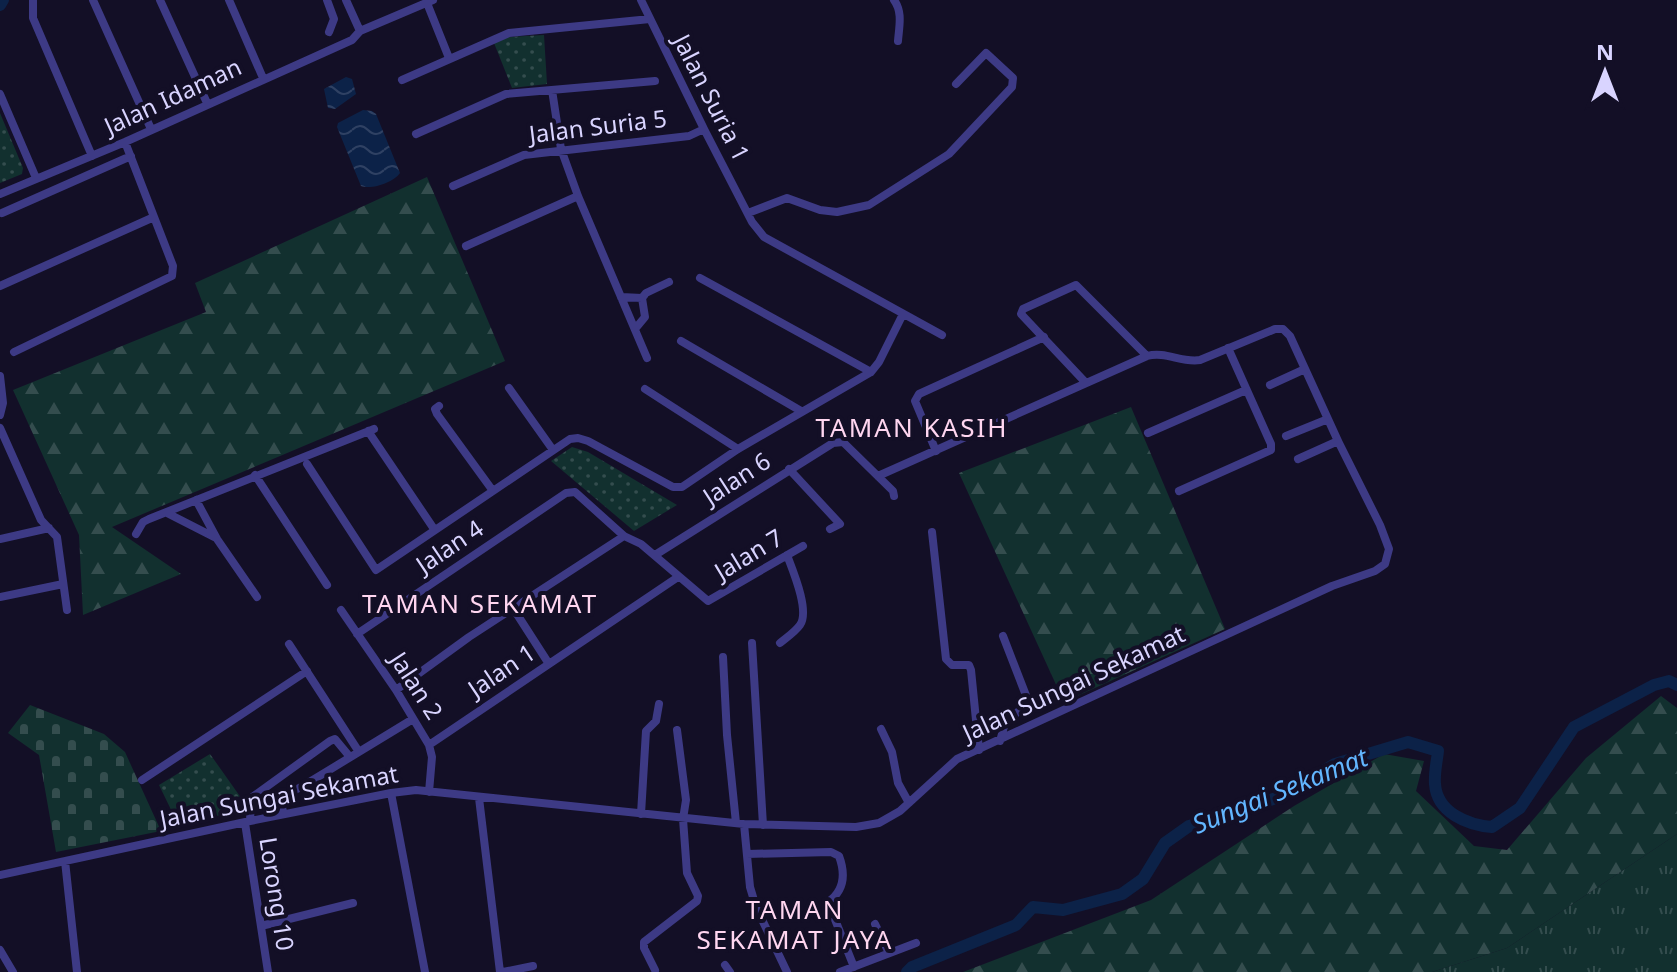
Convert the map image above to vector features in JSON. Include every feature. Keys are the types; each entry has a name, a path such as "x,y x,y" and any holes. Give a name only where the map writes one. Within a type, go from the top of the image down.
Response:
{"street":[{"path":"33,0 33,18 92,156"},
{"path":"93,0 151,129"},
{"path":"160,0 207,103"},
{"path":"229,0 263,78"},
{"path":"327,0 334,19 329,32"},
{"path":"346,0 360,31"},
{"name":"Jalan Suria 1","path":"641,0 704,129 764,237 942,335"},
{"path":"430,1 449,58"},
{"name":"Jalan Idaman","path":"0,194 125,142 352,40 360,31 430,1"},
{"path":"896,3 898,41"},
{"path":"402,80 509,33 650,19"},
{"path":"748,213 787,198 820,210 855,210 897,189 949,154 1012,87 1013,78 978,44"},
{"path":"956,84 986,53"},
{"path":"416,134 510,93 655,81"},
{"path":"552,90 561,149 647,358"},
{"path":"0,94 36,178"},
{"name":"Jalan Suria 5","path":"453,186 524,155 689,136 704,129"},
{"path":"14,352 172,276 173,266 125,142"},
{"path":"2,213 131,156"},
{"path":"466,246 578,196"},
{"path":"0,286 154,217"},
{"path":"700,278 871,372"},
{"path":"635,329 645,317 642,298 669,282"},
{"path":"894,496 878,476 1147,356 1076,285 1023,309 1021,314 1086,383"},
{"path":"621,297 642,298"},
{"path":"307,464 376,570 570,439 578,438 673,487 682,487 738,449 871,372 903,314"},
{"name":"Jalan Sungai Sekamat","path":"0,875 391,793 429,792 740,824 856,827 879,823 909,803 957,759 1385,564 1389,549 1380,525 1290,336 1283,329 1275,329 1200,360 1188,362 1162,353 1147,356"},
{"path":"936,451 915,401 919,394 1044,337"},
{"path":"681,341 801,411"},
{"path":"1179,491 1271,450 1228,348"},
{"path":"1270,385 1305,369"},
{"path":"0,376 0,415"},
{"path":"509,388 553,450"},
{"path":"645,389 738,449"},
{"path":"1148,433 1246,390"},
{"path":"439,406 435,409 437,414 493,491"},
{"path":"1286,436 1328,419"},
{"path":"0,428 41,520 57,537 67,610"},
{"path":"136,534 143,522 371,430 434,529"},
{"path":"1298,459 1338,441"},
{"name":"Jalan 6","path":"655,555 833,443 843,442 878,476"},
{"path":"789,469 840,524 830,529"},
{"path":"255,475 327,585"},
{"name":"Jalan 4","path":"357,634 566,493 575,492 624,536"},
{"path":"196,500 217,539 257,597"},
{"path":"167,513 217,539"},
{"path":"0,539 49,528"},
{"path":"932,532 946,659 952,665 969,665 971,670 979,750"},
{"path":"396,690 513,608 624,536 641,544 678,577"},
{"name":"Jalan 7","path":"678,577 708,601 803,546"},
{"path":"780,643 801,624 803,616 797,580 787,555"},
{"name":"Jalan 1","path":"429,745 678,577"},
{"path":"0,597 63,584"},
{"path":"513,608 549,664"},
{"name":"Jalan 2","path":"341,610 429,745 432,757 429,792"},
{"path":"1000,741 1005,723 1026,705 1027,698 1003,636"},
{"path":"752,643 763,825"},
{"path":"289,644 359,752"},
{"path":"723,657 727,735 756,907 787,972"},
{"path":"142,780 307,671"},
{"path":"641,814 646,731 656,721 659,704"},
{"path":"283,814 281,797 413,719"},
{"path":"881,729 892,752 898,783 909,803"},
{"path":"655,970 644,942 697,901 698,896 687,873 683,819 686,800 677,730"},
{"path":"247,822 251,798 330,741 335,739 340,742 350,757"},
{"path":"391,793 425,972"},
{"path":"479,798 502,972 533,966"},
{"name":"Lorong 10","path":"247,822 268,972"},
{"path":"747,854 837,854 843,881 838,895 828,902 854,967"},
{"path":"65,861 77,972"},
{"path":"261,926 353,903"},
{"path":"875,924 889,953"},
{"path":"840,972 916,943"},
{"path":"0,950 13,972"}],"green space":[{"path":"544,35 547,84 512,88 494,43 509,37"},
{"path":"0,113 23,168 22,174 0,183"},
{"path":"427,177 505,361 112,527 181,574 83,615 79,535 13,390 206,312 195,283"},
{"path":"1131,407 1225,629 1064,702 959,473"},
{"path":"572,447 588,452 677,505 634,531 551,461"},
{"path":"1661,696 1677,708 1677,834 1507,948 1432,972 963,972 1151,900 1294,806 1384,754 1424,761 1416,791 1474,846 1507,850 1586,758"},
{"path":"30,705 104,734 125,752 161,831 56,852 39,755 8,733"},
{"path":"210,754 244,802 242,812 177,822 159,785"},
{"path":"1677,834 1677,972 1432,972 1507,948"}],"water":[{"path":"346,77 352,79 356,94 335,109 328,108 324,89"},
{"path":"363,110 376,114 400,173 388,182 371,187 361,186 337,127 338,123"}],"waterway":[{"path":"0,5 3,0"},
{"name":"Sungai Sekamat","path":"907,972 912,967 1016,925 1033,907 1063,910 1122,894 1143,879 1165,843 1189,826 1281,796 1335,764 1408,742 1438,751 1435,784 1441,803 1455,816 1473,824 1492,827 1520,808 1574,727 1654,685 1669,681 1677,685"}],"district":[{"name":"TAMAN KASIH","path":"912,428"},
{"name":"TAMAN SEKAMAT","path":"480,604"},
{"name":"TAMAN SEKAMAT JAYA","path":"795,925"}]}
